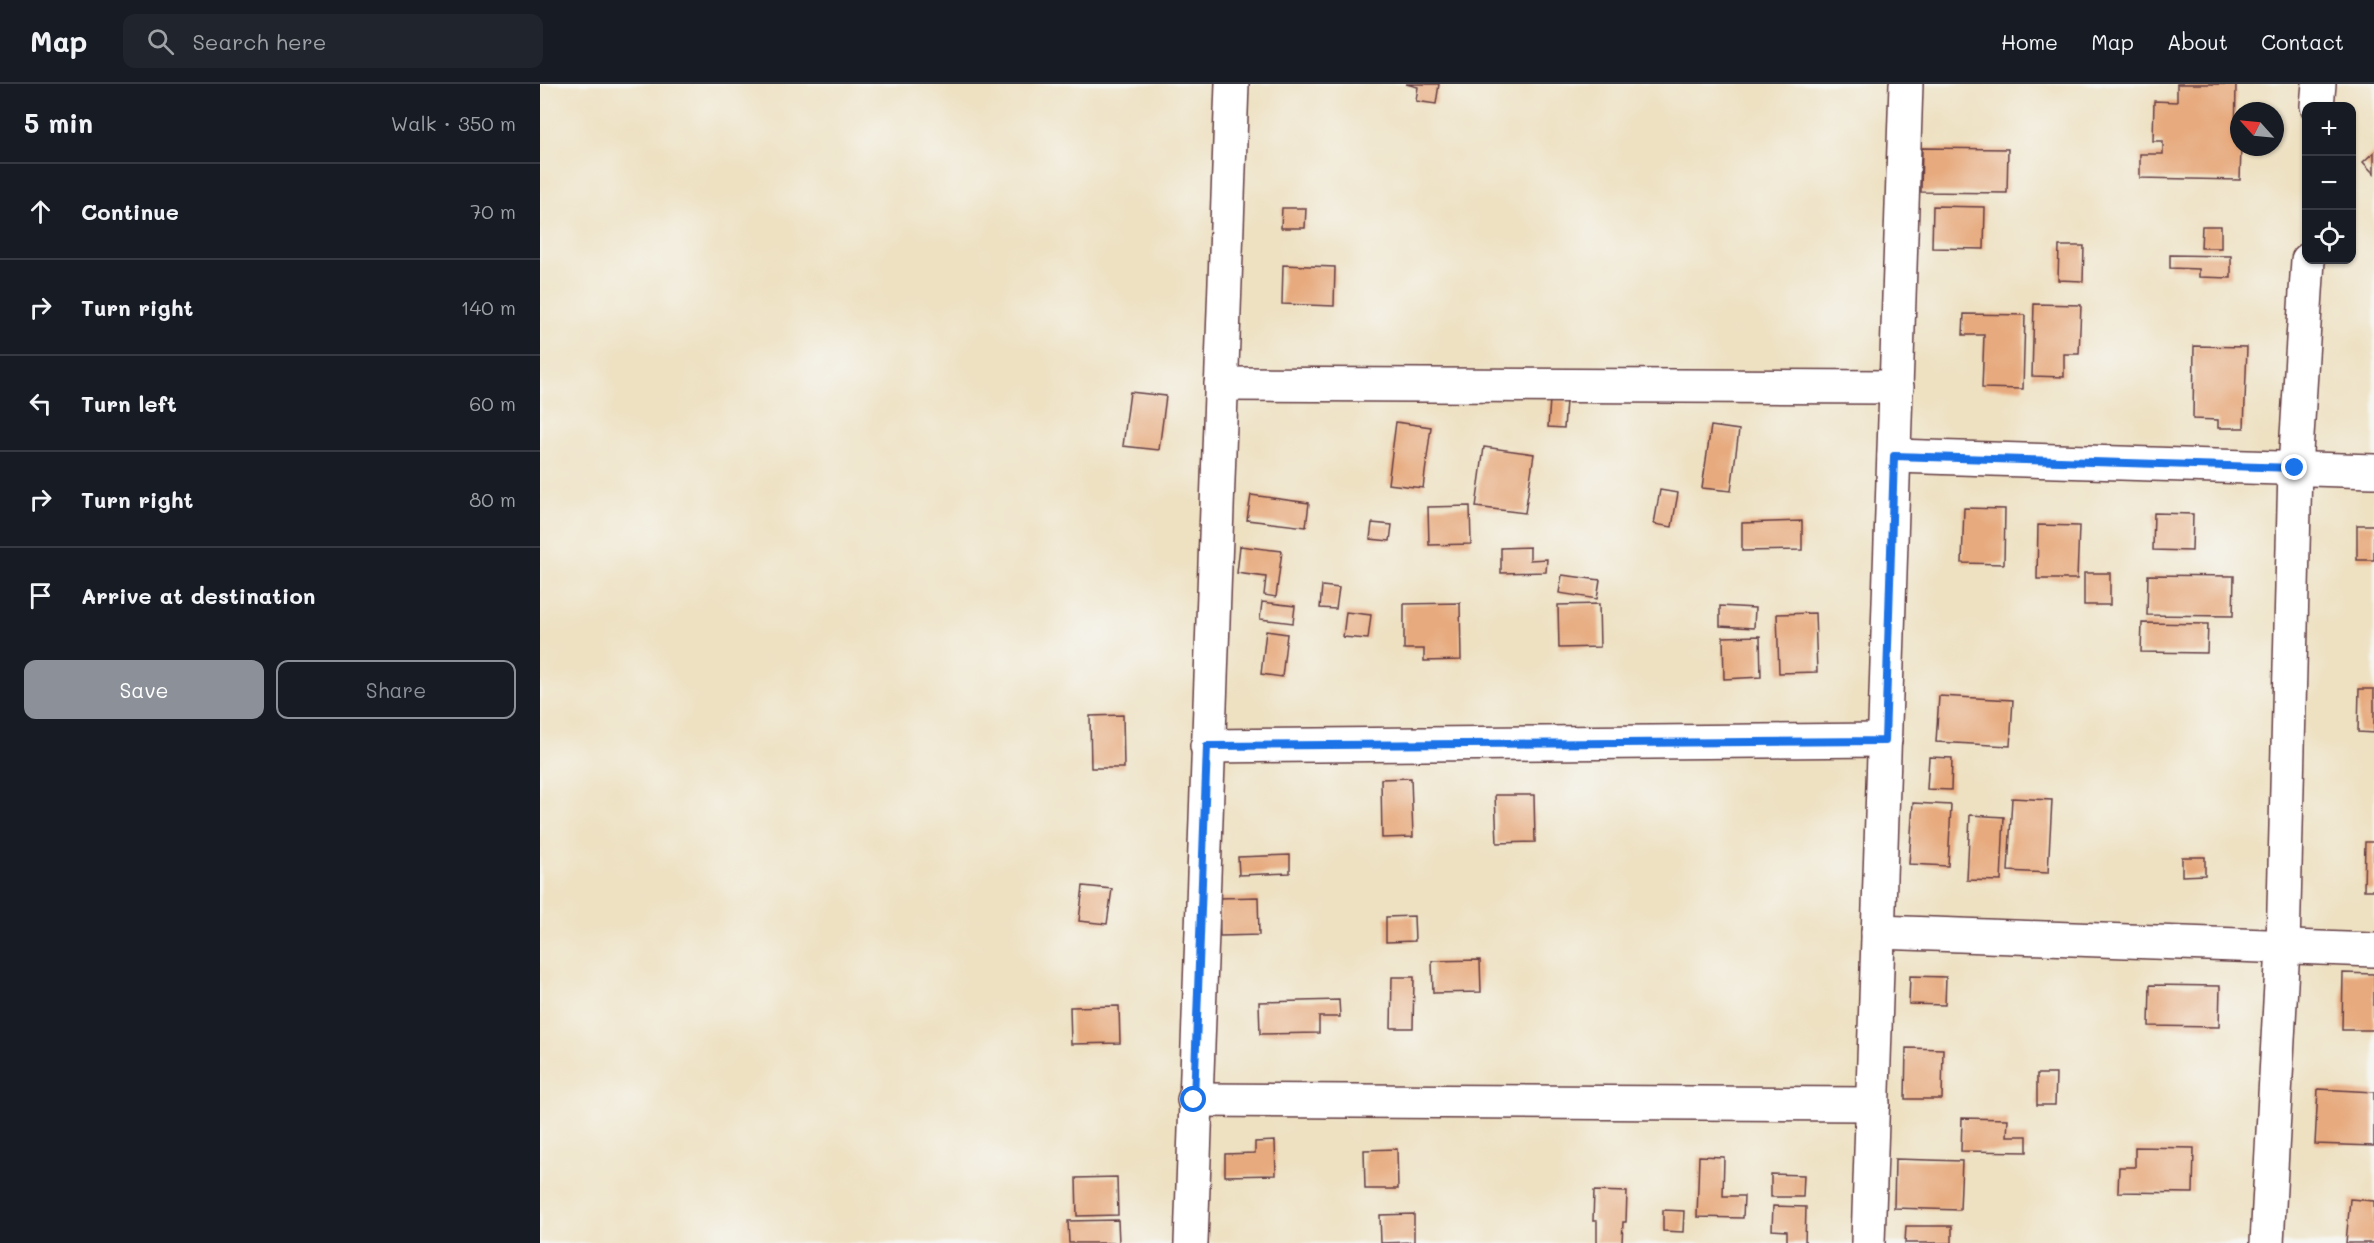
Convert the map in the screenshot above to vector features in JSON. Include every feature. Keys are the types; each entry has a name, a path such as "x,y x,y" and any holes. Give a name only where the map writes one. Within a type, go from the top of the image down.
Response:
{"street":[{"path":"1191,1243 1194,1100 1232,84"},
{"path":"1868,1243 1906,84"},
{"path":"2317,102 2319,84"},
{"path":"2267,1243 2283,947 2295,468 2308,264"},
{"path":"1221,384 1897,387"},
{"path":"1894,456 2374,471"},
{"path":"1207,746 1885,741"},
{"path":"1878,932 2374,950"},
{"path":"1194,1100 1873,1104"}],"building":[{"path":"1406,84 1439,84 1436,104 1416,101 1418,87"},
{"path":"2177,84 2236,84 2236,102 2230,102 2230,156 2241,156 2240,180 2140,178 2140,154 2163,154 2163,141 2153,141 2154,101 2177,102"},
{"path":"1922,148 2008,149 2007,193 1921,192"},
{"path":"2374,152 2374,174 2363,162"},
{"path":"1933,206 1985,207 1984,249 1932,248"},
{"path":"1282,208 1306,208 1305,228 1281,228"},
{"path":"2202,226 2221,226 2221,248 2201,248"},
{"path":"2059,246 2084,246 2083,281 2058,280"},
{"path":"2170,255 2231,256 2231,278 2199,277 2199,269 2170,268"},
{"path":"1283,265 1335,267 1334,306 1282,304"},
{"path":"2034,304 2081,305 2079,354 2064,354 2064,377 2032,376"},
{"path":"1964,314 2025,315 2023,389 1982,388 1984,335 1963,335"},
{"path":"2194,346 2247,347 2244,428 2218,428 2218,420 2193,419"},
{"path":"1130,392 1166,396 1159,450 1123,446"},
{"path":"1550,400 1566,401 1564,428 1548,427"},
{"path":"1396,422 1431,427 1423,488 1388,484"},
{"path":"1711,426 1739,430 1731,491 1702,488"},
{"path":"1484,447 1534,454 1525,513 1476,507"},
{"path":"1660,490 1678,493 1672,527 1654,524"},
{"path":"1251,495 1309,503 1306,527 1247,520"},
{"path":"1470,506 1471,544 1429,545 1428,507"},
{"path":"1964,508 2005,509 2004,564 1962,563"},
{"path":"2154,513 2193,514 2192,551 2153,550"},
{"path":"1802,521 1802,550 1742,551 1742,523"},
{"path":"1372,523 1392,525 1390,541 1370,539"},
{"path":"2038,525 2079,526 2077,579 2037,579"},
{"path":"2357,525 2374,525 2374,560 2357,560"},
{"path":"1240,546 1282,551 1276,597 1264,595 1266,577 1237,573"},
{"path":"1530,547 1530,560 1547,559 1546,572 1501,573 1501,548"},
{"path":"2084,573 2110,573 2110,605 2084,605"},
{"path":"1562,575 1600,580 1597,599 1559,593"},
{"path":"2148,575 2234,576 2233,616 2147,615"},
{"path":"1322,586 1339,588 1336,609 1320,608"},
{"path":"1262,602 1295,606 1293,623 1260,619"},
{"path":"1460,603 1461,660 1424,661 1424,649 1404,649 1404,604"},
{"path":"1599,604 1600,647 1559,648 1558,605"},
{"path":"1720,606 1755,608 1754,628 1720,626"},
{"path":"1346,612 1371,615 1368,639 1343,637"},
{"path":"1815,613 1817,672 1779,673 1777,614"},
{"path":"2142,623 2208,624 2207,653 2141,652"},
{"path":"1266,631 1287,634 1282,677 1261,674"},
{"path":"1760,636 1761,677 1724,679 1723,637"},
{"path":"2359,689 2374,689 2374,733 2358,732"},
{"path":"1939,696 2013,700 2010,746 1936,742"},
{"path":"1123,715 1124,768 1091,768 1090,716"},
{"path":"1929,757 1952,758 1951,790 1927,789"},
{"path":"1411,778 1413,837 1382,838 1381,779"},
{"path":"1495,795 1534,795 1535,842 1497,843"},
{"path":"2012,798 2052,800 2048,873 2008,871"},
{"path":"1913,803 1951,805 1948,866 1909,864"},
{"path":"1970,815 2004,817 2001,881 1967,880"},
{"path":"2365,842 2374,842 2374,890 2364,890"},
{"path":"1290,855 1290,873 1239,875 1238,857"},
{"path":"2182,857 2205,857 2205,875 2182,876"},
{"path":"1083,886 1112,889 1107,924 1079,921"},
{"path":"1258,897 1259,935 1220,936 1219,898"},
{"path":"1414,916 1415,941 1386,942 1386,917"},
{"path":"1480,960 1481,992 1433,993 1432,961"},
{"path":"2343,973 2374,974 2374,1030 2342,1030"},
{"path":"1910,976 1946,977 1945,1005 1909,1004"},
{"path":"1392,977 1414,977 1413,1028 1391,1028"},
{"path":"2150,985 2220,986 2219,1027 2149,1026"},
{"path":"1339,1000 1340,1017 1319,1017 1319,1033 1260,1034 1259,1002"},
{"path":"1119,1006 1120,1043 1071,1044 1070,1007"},
{"path":"1906,1048 1943,1049 1942,1099 1905,1099"},
{"path":"2037,1074 2056,1074 2055,1105 2037,1105"},
{"path":"2318,1089 2374,1092 2374,1146 2315,1144"},
{"path":"1962,1118 2008,1119 2007,1136 2027,1136 2027,1152 1961,1151"},
{"path":"1275,1141 1276,1175 1225,1176 1225,1154 1255,1153 1255,1142"},
{"path":"2135,1147 2194,1148 2193,1193 2118,1192 2119,1167 2135,1167"},
{"path":"1397,1149 1398,1189 1365,1189 1364,1150"},
{"path":"1699,1156 1724,1157 1723,1196 1744,1196 1743,1218 1697,1217"},
{"path":"1895,1159 1962,1161 1960,1210 1894,1208"},
{"path":"1771,1174 1804,1175 1803,1197 1771,1197"},
{"path":"1117,1177 1118,1215 1077,1216 1076,1178"},
{"path":"1594,1191 1627,1192 1626,1222 1623,1222 1622,1243 1597,1243 1597,1221 1593,1221"},
{"path":"2350,1199 2374,1201 2374,1243 2346,1243"},
{"path":"1773,1206 1806,1207 1805,1243 1787,1243 1787,1231 1772,1230"},
{"path":"1663,1210 1684,1211 1683,1232 1663,1231"},
{"path":"1414,1214 1414,1242 1381,1243 1380,1215"},
{"path":"1118,1220 1119,1243 1069,1243 1068,1221"},
{"path":"1906,1226 1952,1226 1952,1243 1905,1243"}],"route":[{"path":"1194,1100 1207,746 1885,741 1894,456 2295,468"}]}
